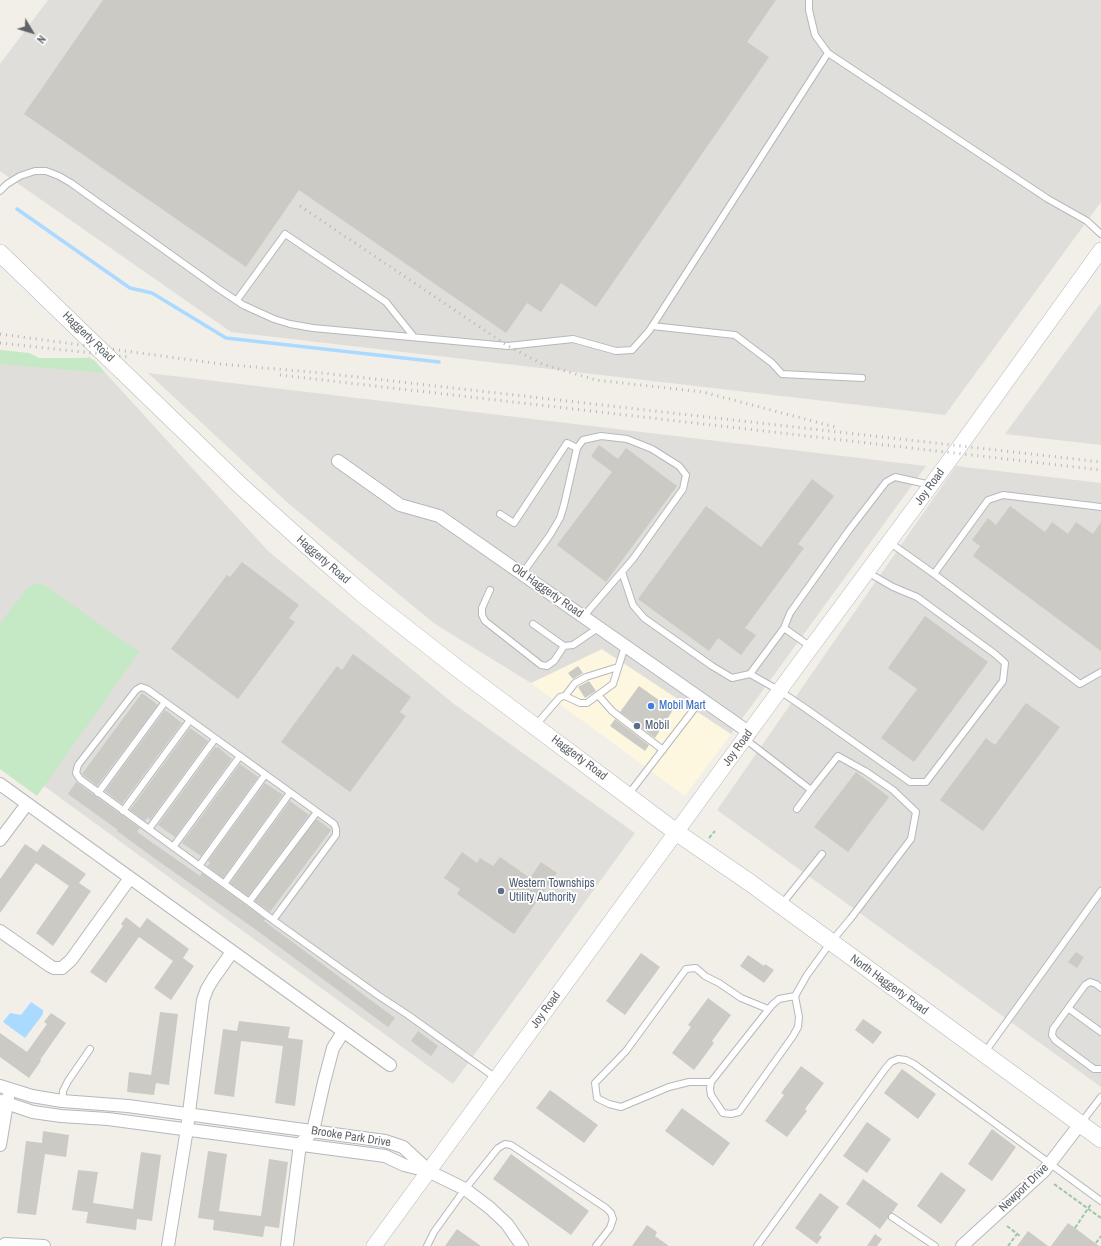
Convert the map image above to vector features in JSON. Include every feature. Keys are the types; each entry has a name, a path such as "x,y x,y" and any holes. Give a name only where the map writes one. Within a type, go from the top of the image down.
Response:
{"main road":[{"name":"Haggerty Road","path":"0,253 242,487 365,596 425,644 676,832"},
{"name":"North Haggerty Road","path":"676,832 781,905 1101,1139"}],"street":[{"name":"Joy Road","path":"374,1246 931,485 1101,250"},
{"name":"Old Haggerty Road","path":"338,461 400,505 439,516 701,700 747,736"},
{"path":"0,784 390,1065"},
{"path":"0,840 27,804"},
{"path":"0,931 50,966 54,968 62,968 71,960 130,878"},
{"path":"168,1246 187,1129 204,1000 207,989 232,952"},
{"path":"287,1246 300,1144 313,1131 333,1048 344,1032"},
{"path":"0,1145 5,1088"},
{"name":"Brooke Park Drive","path":"5,1088 32,1096 57,1100 128,1106 385,1140 403,1147 428,1171"},
{"path":"49,1114 57,1100"},
{"name":"Brooke Park Drive","path":"3,1102 26,1110 49,1114 108,1118 385,1156 404,1165 428,1171"},
{"name":"Newport Drive","path":"962,1246 1044,1171 1080,1124"},
{"path":"428,1171 465,1189 490,1208 507,1224 522,1246"},
{"path":"3,1242 44,1246"}],"lane":[{"path":"809,0 809,10 815,35 828,53 1048,199 1087,221 1101,234"},
{"path":"0,191 7,184 20,176 35,171 46,171 59,176 237,300 257,312 290,324 313,328 508,346 573,340 616,351 632,350 652,326 828,53"},
{"path":"237,300 285,234 386,302 414,337"},
{"path":"652,326 734,335 772,363 782,374 862,378"},
{"path":"522,574 550,535 560,518 577,448 583,440 601,436 627,439 652,449 679,466 686,475 683,489 633,559 583,617"},
{"path":"500,514 514,523 567,443 577,448"},
{"path":"622,572 633,605 644,618 712,666 732,678 750,674 784,628 790,613 886,482 895,477 931,485"},
{"path":"934,574 988,500 1004,495 1101,507"},
{"path":"889,542 1080,684 1101,672"},
{"path":"750,674 780,691 910,782 926,782 1003,681 1005,663 917,596 893,587 867,572"},
{"path":"490,590 482,608 482,615 485,621 541,665 547,666 554,662 564,646"},
{"path":"533,624 564,646 573,645 598,628"},
{"path":"784,628 811,648"},
{"path":"565,696 580,703 587,703 613,684 625,646"},
{"path":"535,726 556,701 560,697 565,696 576,683 586,677 618,667"},
{"path":"273,920 336,836 334,824 147,689 141,687 136,690 78,766 76,773 80,779 273,920 379,996 408,1014 496,1078"},
{"path":"598,695 612,711 663,750"},
{"path":"628,795 701,700"},
{"path":"98,793 165,702"},
{"path":"123,811 190,720"},
{"path":"747,736 811,790"},
{"path":"149,829 215,739"},
{"path":"174,847 240,756"},
{"path":"795,996 779,999 768,1009 711,1082 711,1095 723,1113 731,1114 739,1112 798,1027 799,1017 795,996 807,975 831,942 851,918 910,839 916,812 893,790 838,756 797,809"},
{"path":"199,866 265,775"},
{"path":"224,884 290,793"},
{"path":"249,902 316,812"},
{"path":"781,905 822,854"},
{"path":"984,1054 1101,892"},
{"path":"711,1082 690,1082 669,1087 621,1107 609,1104 597,1098 595,1083 626,1051 686,969 696,968 704,976 719,983 741,998 768,1009"},
{"path":"1101,988 1090,982 1085,985 1052,1028 1052,1035 1055,1040 1094,1069 1101,1069"},
{"path":"1068,1008 1101,1032"},
{"path":"57,1100 90,1049"},
{"path":"757,1246 885,1069 891,1062 898,1060 906,1060 914,1064 1101,1202"},
{"path":"1080,1124 1101,1096"},
{"path":"427,1246 434,1232 465,1189 498,1148 505,1144 511,1145 606,1208 611,1213 613,1219 610,1228 596,1246"},
{"path":"892,1217 935,1246"}],"path":[{"path":"1054,1184 1101,1218"},
{"path":"1075,1228 1094,1200"},
{"path":"1007,1226 1018,1235 1008,1246"},
{"path":"1096,1244 1101,1236"}],"shaded area":[{"path":"48,0 1101,0 1101,202 945,415 231,332 0,171 0,64"},
{"path":"1101,303 1101,445 1005,434"},
{"path":"0,357 100,367 268,551 454,704 635,833 453,1084 0,754"},
{"path":"148,373 926,466 731,734 602,649 531,683 435,624 289,504"},
{"path":"956,466 1101,483 1101,1087 717,810"},
{"path":"601,649 731,734 685,796 531,683"}],"green space":[{"path":"0,350 29,353 39,358 89,357 95,361 105,373 0,364"},
{"path":"37,583 44,585 139,652 37,796 0,769 0,624 27,589"}],"water":[{"path":"31,1002 43,1010 43,1014 25,1038 3,1022 10,1013 21,1015"}],"building":[{"path":"103,0 776,0 747,42 769,57 596,307 561,283 541,312 527,303 506,333 299,190 246,267 24,114"},
{"path":"599,445 618,459 626,448 677,486 606,582 557,545 612,472 591,456"},
{"path":"812,479 834,496 798,544 804,548 745,628 756,635 741,655 718,638 709,651 638,599 706,506 761,547"},
{"path":"1010,506 1045,532 1052,522 1068,534 1076,522 1093,534 1101,522 1101,651 973,556 980,546 972,540 988,518 996,525"},
{"path":"242,562 299,605 289,618 295,622 238,699 171,649 227,575 230,577"},
{"path":"925,616 988,662 914,762 881,738 917,689 888,668"},
{"path":"353,654 411,697 400,712 406,716 350,792 281,742 337,666 342,670"},
{"path":"578,666 583,673 573,679 568,673"},
{"path":"589,681 596,691 585,698 578,687"},
{"path":"639,686 673,710 655,738 620,712"},
{"path":"142,693 158,705 97,786 82,774"},
{"path":"1026,703 1060,727 983,831 940,800 986,738 995,745"},
{"path":"165,710 182,723 122,804 105,791"},
{"path":"615,719 649,745 645,751 610,726"},
{"path":"190,728 208,741 150,820 148,817 145,821 130,810"},
{"path":"215,747 218,747 232,759 175,837 158,825"},
{"path":"240,764 258,777 201,856 182,843"},
{"path":"856,772 889,797 848,852 814,827"},
{"path":"76,782 140,828 137,832 200,876 202,873 395,1018 388,1027 255,929 117,831 118,830 68,794"},
{"path":"265,783 283,795 223,878 207,866 210,863 208,861"},
{"path":"290,801 309,815 248,896 230,883"},
{"path":"316,820 331,830 270,912 255,901"},
{"path":"25,844 37,852 43,844 86,874 79,883 91,891 53,946 36,933 69,886 36,863 0,913 0,879"},
{"name":"Western Townships Utility Authority","path":"462,852 477,863 480,858 493,866 500,857 530,878 541,862 557,873 514,934 457,894 460,889 444,878"},
{"path":"126,917 140,928 147,918 189,949 183,958 194,966 171,1000 154,988 173,961 139,937 106,983 90,972 123,926 121,924"},
{"path":"1076,952 1084,957 1077,968 1068,962"},
{"path":"641,953 660,967 625,1015 606,1001"},
{"path":"748,955 764,966 765,964 774,970 764,983 740,966"},
{"path":"708,998 731,1015 712,1041 714,1043 694,1070 672,1053 691,1027 688,1025"},
{"path":"160,1012 178,1014 169,1085 156,1083 154,1095 127,1092 129,1072 151,1075"},
{"path":"51,1013 66,1023 29,1078 0,1057 0,1033 27,1052 47,1024 44,1022"},
{"path":"863,1019 882,1032 873,1044 855,1030"},
{"path":"239,1021 290,1027 288,1038 303,1040 295,1106 275,1103 283,1046 241,1041 234,1097 214,1094 223,1029 237,1031"},
{"path":"418,1031 438,1046 431,1056 411,1041"},
{"path":"801,1066 824,1083 805,1109 807,1111 787,1137 765,1121 784,1095 781,1093"},
{"path":"902,1069 936,1094 918,1119 884,1093"},
{"path":"550,1090 598,1125 584,1143 536,1108"},
{"path":"682,1108 730,1143 713,1166 665,1131"},
{"path":"867,1122 891,1139 867,1173 843,1156"},
{"path":"992,1129 1016,1147 992,1181 968,1164"},
{"path":"43,1131 69,1135 66,1157 45,1154 36,1215 17,1213 26,1141 42,1143"},
{"path":"208,1151 227,1154 219,1211 261,1216 269,1159 288,1162 279,1228 265,1226 263,1237 213,1230 214,1220 198,1218"},
{"path":"141,1152 161,1155 152,1221 137,1219 136,1230 86,1223 88,1212 72,1210 78,1170 98,1172 93,1203 133,1209"},
{"path":"511,1154 589,1211 571,1235 493,1179"},
{"path":"941,1172 966,1190 941,1224 917,1206"},
{"path":"863,1179 898,1204 892,1213 889,1214 888,1218 880,1229 846,1204"},
{"path":"820,1193 839,1207 819,1235 822,1237 817,1244 795,1228"},
{"path":"1068,1223 1075,1228 1099,1246 1051,1246"},
{"path":"647,1225 657,1232 655,1236 669,1246 632,1246"},
{"path":"457,1229 471,1239 481,1246 445,1246"},
{"path":"1028,1231 1048,1246 1017,1246"},
{"path":"875,1234 882,1239 877,1246 867,1246"}],"waterway":[{"path":"17,209 130,288 152,293 226,338 439,362"}],"railway":[{"path":"300,206 508,346 542,364 596,380 703,392 835,427"},
{"path":"0,334 221,364 322,373 1101,462"},
{"path":"0,343 129,357"},
{"path":"280,375 1101,470"}],"place":[{"name":"Mobil Mart","path":"651,706"},
{"name":"Mobil","path":"637,726"},
{"name":"Western Townships Utility Authority","path":"501,891"}]}
